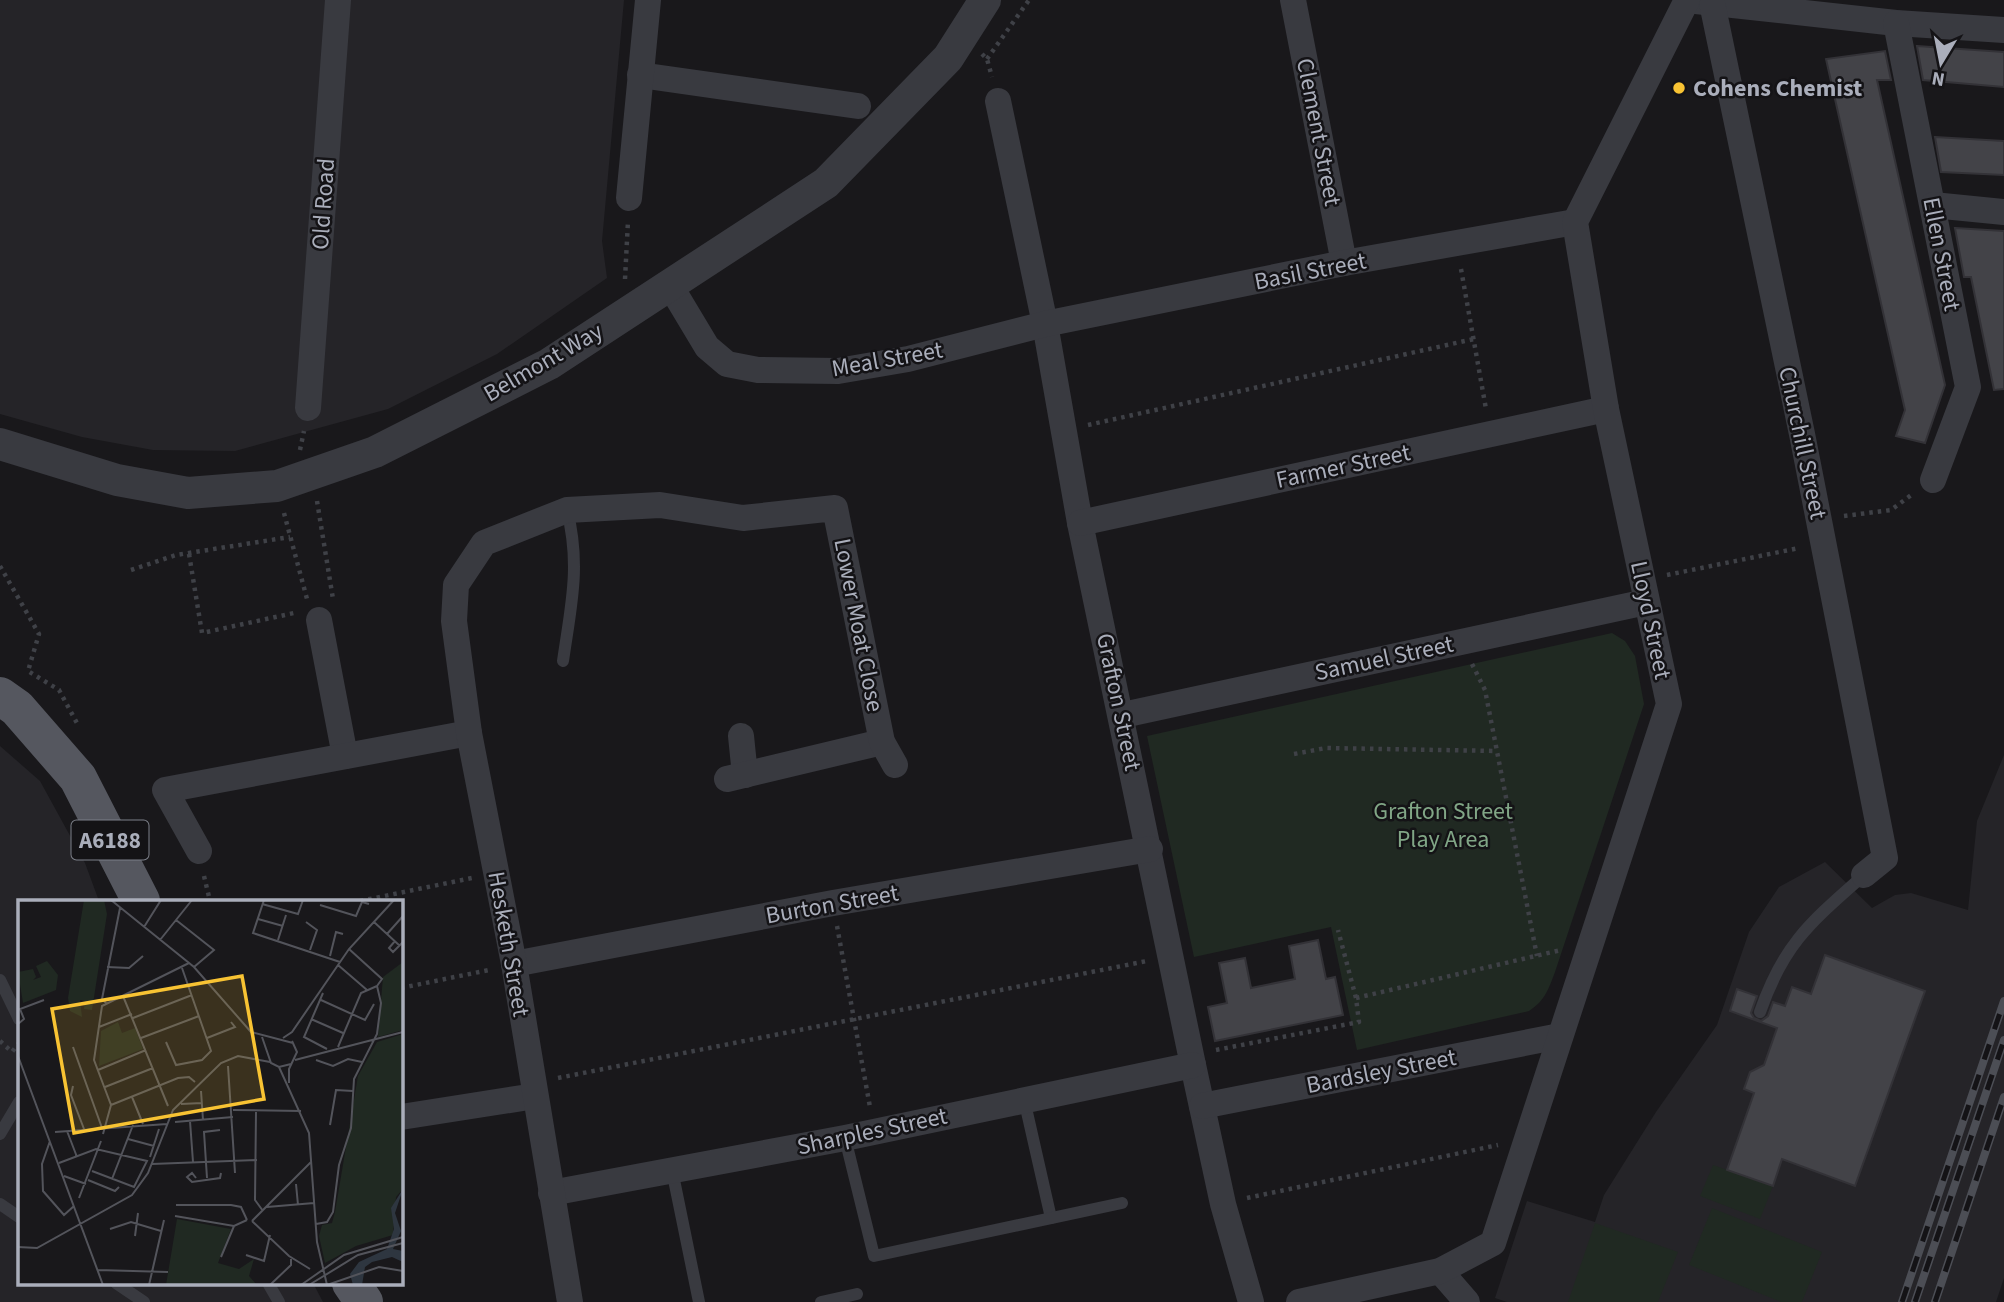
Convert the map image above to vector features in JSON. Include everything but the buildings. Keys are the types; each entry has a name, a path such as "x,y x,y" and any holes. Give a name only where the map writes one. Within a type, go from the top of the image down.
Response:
{"main road":[{"name":"A6188","path":"0,696 17,708 78,778 140,900"},
{"path":"352,1284 364,1302"}],"street":[{"name":"Old Road","path":"308,408 338,0"},
{"path":"629,198 648,0"},
{"name":"Belmont Way","path":"0,444 117,480 188,493 277,486 375,452 549,364 826,183 948,58 985,0"},
{"name":"Clement Street","path":"1293,0 1344,263"},
{"path":"1575,222 1695,1 1773,5 1896,23 2004,30"},
{"name":"Churchill Street","path":"1695,1 1822,532 1885,858 1864,875"},
{"name":"Ellen Street","path":"1896,23 1968,387 1933,480"},
{"path":"640,75 858,106"},
{"name":"Grafton Street","path":"998,101 1045,324 1080,523 1123,715 1192,1060 1223,1204 1251,1302"},
{"path":"1933,205 2004,212"},
{"name":"Basil Street","path":"1045,324 1344,263 1575,222"},
{"name":"Lloyd Street","path":"1440,1271 1493,1243 1669,704 1606,409 1575,222"},
{"name":"Meal Street","path":"677,297 707,347 727,363 758,370 838,371 908,359 1045,324"},
{"name":"Farmer Street","path":"1080,523 1606,409"},
{"name":"Lower Moat Close","path":"456,585 484,543 566,510 660,505 743,518 834,498 882,742 895,765"},
{"name":"Hesketh Street","path":"456,585 454,621 470,733 514,964 570,1302"},
{"name":"Samuel Street","path":"1123,715 1467,640 1644,591"},
{"path":"314,615 345,756"},
{"path":"199,851 160,779 345,756 470,733"},
{"name":"Lower Moat Close","path":"741,736 736,777 882,742"},
{"name":"Burton Street","path":"514,964 833,903 1150,849"},
{"name":"Bardsley Street","path":"1202,1106 1560,1035"},
{"name":"Sharples Street","path":"551,1193 845,1138 1192,1060"},
{"path":"402,1117 534,1090"},
{"path":"1299,1302 1440,1271 1467,1302"}],"lane":[{"path":"563,662 575,582 575,544 566,510"},
{"path":"1760,1012 1773,974 1787,952 1809,925 1864,875"},
{"path":"0,981 18,1017"},
{"path":"1024,1099 1051,1218"},
{"path":"0,1134 18,1104"},
{"path":"845,1138 874,1256 1122,1203"},
{"path":"671,1170 699,1302"},
{"path":"0,1204 18,1216"},
{"path":"117,1284 144,1302"},
{"path":"269,1284 279,1302"},
{"path":"821,1302 857,1294"}],"path":[{"path":"988,59 1028,0"},
{"path":"624,315 629,198"},
{"path":"1456,243 1490,433"},
{"path":"1064,431 1474,339"},
{"path":"189,554 202,633 335,613 317,497 294,480"},
{"path":"1644,591 1891,510 1933,480"},
{"path":"131,570 189,554 290,535 314,615"},
{"path":"0,566 39,634 28,671 59,691 78,727"},
{"path":"1467,640 1472,664 1485,690 1537,956"},
{"path":"1294,754 1326,748 1497,751"},
{"path":"365,900 496,872"},
{"path":"833,903 852,1019 875,1131"},
{"path":"1192,1060 1359,1022 1356,998 1338,930"},
{"path":"1356,998 1562,950 1586,956"},
{"path":"534,1090 852,1019 1171,956"},
{"path":"402,988 514,964"},
{"path":"0,1041 12,1052 18,1044"},
{"path":"1223,1204 1527,1139"}],"shaded area":[{"path":"0,0 624,0 602,241 607,278 497,354 388,409 235,451 153,450 82,437 0,414"},
{"path":"0,746 40,781 85,863 99,900 18,900 18,1284 314,1284 323,1302 0,1302"},
{"path":"2004,755 2004,1278 1996,1302 1507,1302 1495,1298 1527,1201 1595,1222 1604,1195 1656,1112 1717,1025 1749,932 1779,887 1825,862 1872,908 1895,895 1911,893 1968,910 1977,821"}],"green space":[{"name":"Grafton Street Play Area","path":"1612,633 1625,641 1635,656 1644,704 1555,972 1546,994 1529,1011 1357,1050 1331,927 1194,957 1147,736"},
{"path":"1713,1165 1773,1186 1760,1219 1700,1196"},
{"path":"1712,1208 1822,1252 1802,1302 1781,1302 1689,1265"},
{"path":"1595,1223 1678,1252 1658,1302 1568,1302"}],"railway":[{"path":"1902,1302 2004,1001"},
{"path":"1915,1302 2004,1040"},
{"path":"1935,1302 2004,1097"}],"place":[{"name":"Cohens Chemist","path":"1679,88"}]}
